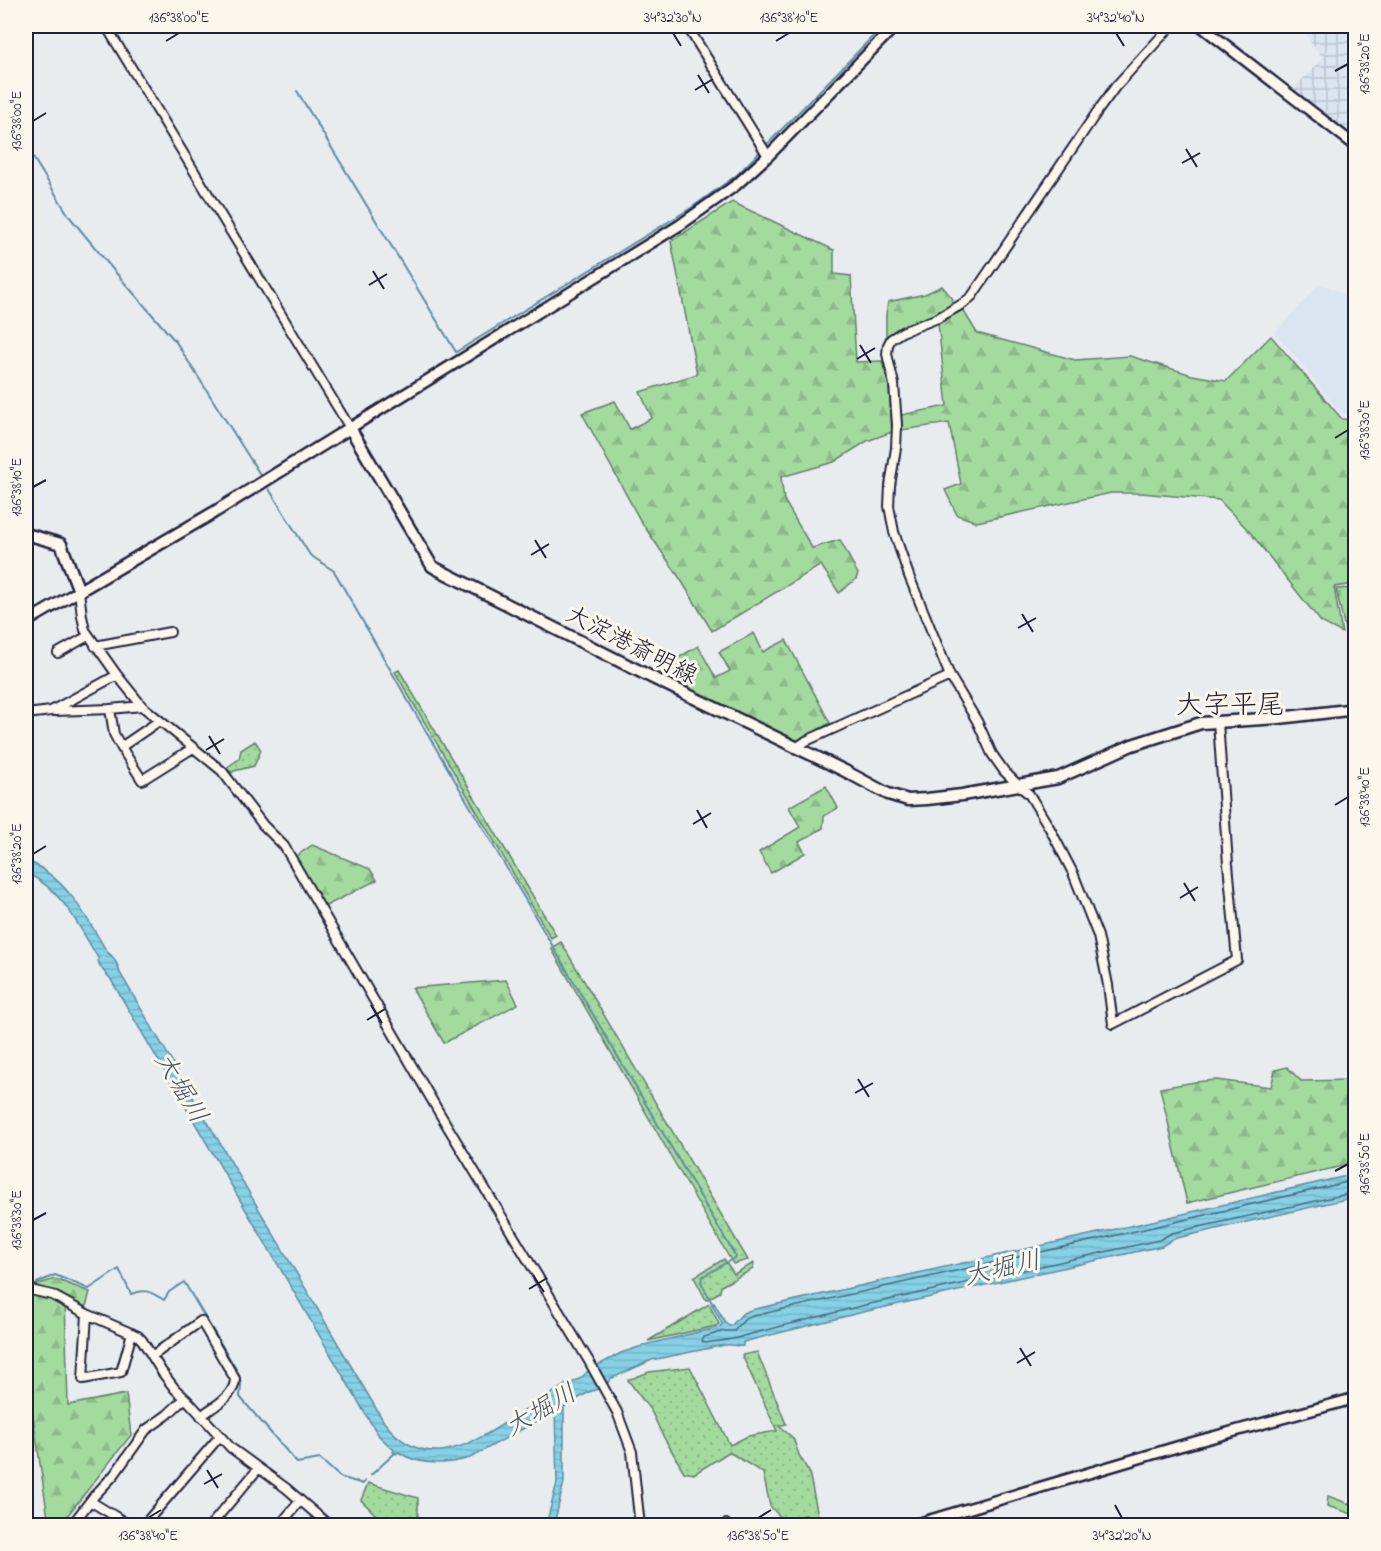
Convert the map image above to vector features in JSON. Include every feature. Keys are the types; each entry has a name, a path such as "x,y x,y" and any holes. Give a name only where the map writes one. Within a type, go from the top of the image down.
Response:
{"main road":[{"path":"26,534 61,544 79,591 204,518 350,428"},
{"name":"大淀港斎明線","path":"350,428 432,566 888,794 908,800 927,800 1058,778 1132,745 1202,723 1279,718 1356,709"}],"street":[{"path":"106,26 350,428 680,225 736,185 765,151 889,27"},
{"path":"687,26 765,151"},
{"path":"1171,26 1124,77 1096,112 972,296 938,318 902,332 891,339 887,354 894,384 897,425 889,506 894,532 909,576 950,676 992,754 1004,771 1029,794 1073,873 1098,936 1113,1024 1237,960 1218,722"},
{"path":"1201,26 1356,146"},
{"path":"26,622 79,591 85,630 117,675 142,706 222,771 263,825 284,846 604,1387 617,1412 632,1452 640,1526"},
{"path":"95,646 170,632"},
{"path":"58,653 88,636"},
{"path":"51,711 117,675"},
{"path":"796,748 806,741 950,676"},
{"path":"26,714 142,706"},
{"path":"110,709 114,734 142,780 193,748"},
{"path":"121,747 159,721"},
{"path":"26,1289 52,1295 142,1340 175,1389 231,1448 286,1488 330,1526"},
{"path":"87,1314 83,1379 121,1372 132,1333"},
{"path":"152,1356 201,1320 235,1379 235,1386 230,1394 201,1416"},
{"path":"71,1526 114,1475 146,1430 185,1398"},
{"path":"910,1526 1170,1449 1356,1398"},
{"path":"143,1526 220,1436"},
{"path":"210,1526 258,1469"},
{"path":"90,1501 131,1526"},
{"path":"279,1526 300,1501"}],"shaded area":[{"path":"1296,26 1355,26 1355,140 1292,90 1323,58 1303,31"},
{"path":"1320,283 1355,299 1355,416 1342,414 1275,333"},
{"path":"26,1436 28,1451 37,1525 26,1525"}],"green space":[{"path":"732,202 834,250 834,274 851,276 856,362 882,361 889,387 892,432 867,441 834,462 781,477 784,500 812,548 840,540 858,574 856,579 839,593 821,565 712,631 640,520 582,413 615,401 630,429 652,418 640,392 697,374 671,241"},
{"path":"942,286 953,299 948,309 953,315 963,310 977,333 1075,360 1130,356 1192,375 1226,381 1271,336 1342,419 1355,420 1355,584 1334,587 1342,633 1321,622 1249,531 1219,500 1141,493 1111,493 977,522 957,515 945,490 961,484 949,423 902,430 901,415 947,406 938,323 932,317 900,327 886,338 888,302 925,294"},
{"path":"1355,588 1356,660 1352,660 1336,589"},
{"path":"754,633 763,652 786,640 830,723 795,743 653,673 698,646 716,678 730,671 719,652"},
{"path":"399,670 556,935 551,938 395,672"},
{"path":"255,741 261,750 254,766 232,773 226,768 239,759 241,750"},
{"path":"826,786 838,808 824,816 823,828 799,842 805,853 771,873 759,852 800,827 789,807"},
{"path":"312,845 370,869 377,880 324,907 295,857"},
{"path":"561,942 748,1260 733,1264 551,948"},
{"path":"1355,942 1355,1057 1349,1057 1353,1013 1351,953"},
{"path":"506,980 518,1004 444,1043 412,988"},
{"path":"1287,1067 1301,1081 1352,1080 1355,1090 1355,1163 1187,1203 1160,1088 1216,1080 1271,1087 1275,1070"},
{"path":"724,1259 734,1274 754,1263 753,1269 721,1286 720,1292 706,1300 694,1277"},
{"path":"55,1279 90,1292 86,1307 65,1299 68,1405 126,1394 131,1435 60,1525 49,1525 32,1409 26,1408 26,1282 36,1285"},
{"path":"709,1304 719,1324 716,1326 648,1341"},
{"path":"757,1352 786,1424 779,1426 793,1438 799,1455 809,1472 820,1525 808,1525 805,1515 783,1520 770,1506 763,1473 729,1452 694,1474 684,1472 651,1411 628,1380 649,1372 690,1367 730,1445 748,1436 777,1431 742,1355"},
{"path":"368,1483 418,1498 418,1517 408,1525 386,1525 361,1500"},
{"path":"1328,1496 1355,1506 1355,1515 1327,1506"}],"water":[{"name":"大堀川","path":"26,860 53,877 83,912 107,952 117,964 120,973 384,1422 399,1438 414,1447 430,1451 462,1446 495,1429 566,1384 581,1378 589,1370 621,1353 648,1344 720,1327 722,1324 712,1305 714,1303 725,1322 731,1326 743,1313 751,1310 1355,1174 1355,1197 1173,1239 1162,1246 863,1312 743,1342 743,1346 725,1345 652,1360 610,1379 607,1385 604,1383 598,1389 564,1407 564,1482 554,1525 546,1525 557,1483 555,1411 470,1458 433,1463 415,1460 393,1452 394,1450 379,1436 366,1415 110,978 100,966 98,958 76,921 50,888 26,873"}],"waterway":[{"path":"297,91 456,352 691,208 737,175 883,26"},
{"path":"26,146 69,216 176,342 261,476"},
{"path":"269,489 310,555 334,571 736,1257 702,1277 701,1282 713,1305"},
{"path":"37,1283 55,1275 89,1289 119,1269 131,1294 141,1291 148,1292 164,1300 169,1292 184,1282 239,1374 240,1397 297,1463 320,1459 340,1477 363,1484 365,1481"},
{"path":"371,1475 395,1453"}],"district":[{"name":"大字平尾","path":"1230,704"}]}
